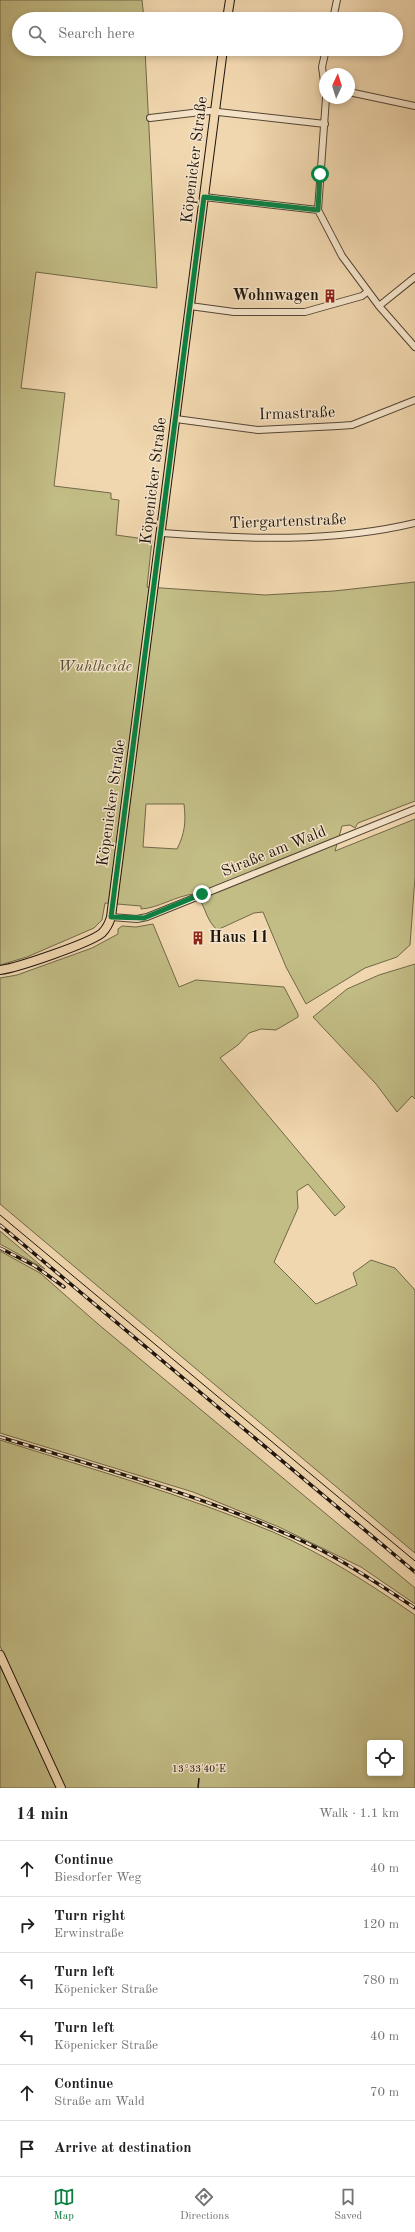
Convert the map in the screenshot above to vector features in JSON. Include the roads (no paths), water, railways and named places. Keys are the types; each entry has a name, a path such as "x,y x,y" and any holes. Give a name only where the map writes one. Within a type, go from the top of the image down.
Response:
{"main road":[{"path":"228,12 230,0"},
{"name":"Köpenicker Straße","path":"0,970 18,967 96,937 108,925 111,917 162,533 222,56"},
{"path":"0,1655 61,1788"}],"street":[{"path":"334,12 337,0"},
{"path":"322,68 324,56"},
{"path":"355,93 415,106"},
{"path":"326,104 318,210 342,256 367,292 415,347"},
{"path":"150,118 215,112 325,124"},
{"path":"204,197 318,210"},
{"path":"379,306 415,277"},
{"path":"190,306 234,312 305,312 362,296 367,292"},
{"name":"Irmastraße","path":"176,419 258,430 352,425 415,400"},
{"name":"Tiergartenstraße","path":"162,533 256,538 297,537 382,530 415,524"},
{"name":"Straße am Wald","path":"111,917 144,918 415,810"}],"tram line":[{"path":"0,1215 415,1561"}],"railway":[{"path":"0,1225 415,1572"},
{"path":"0,1248 35,1266 64,1287"},
{"path":"0,1437 161,1486 279,1531 317,1548 367,1576 415,1608"}],"place":[{"name":"Wohnwagen","path":"330,296"},
{"name":"Haus 11","path":"198,938"}],"park label":[{"name":"Wuhlheide","path":"95,667"}]}
